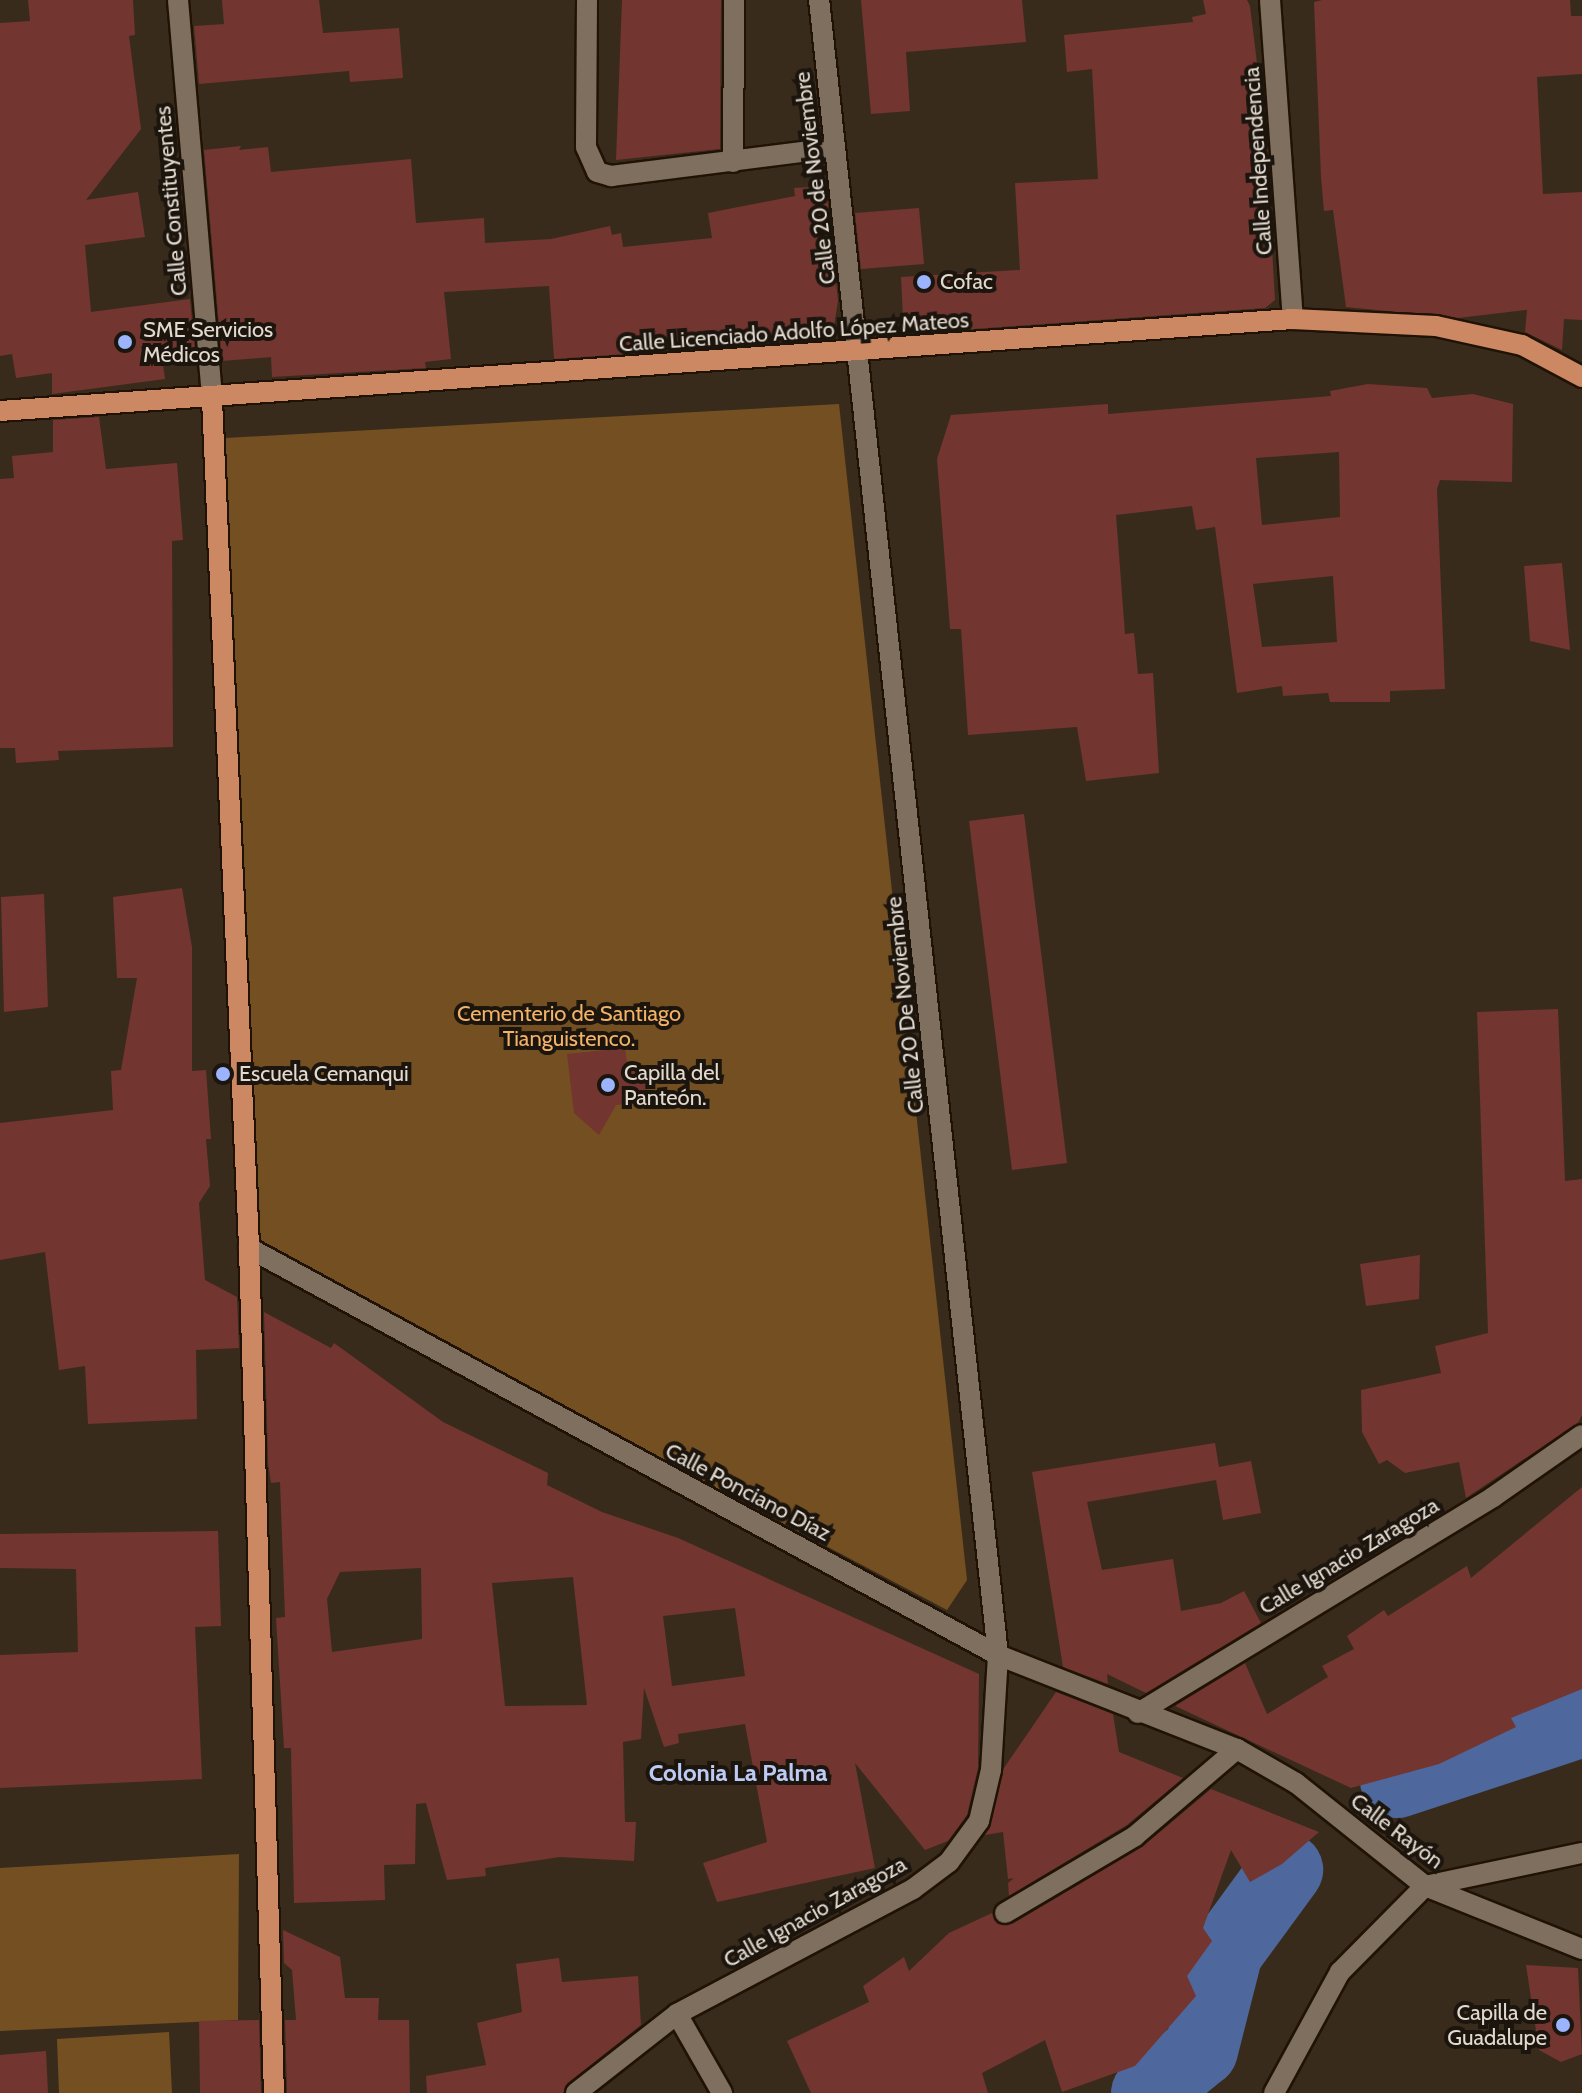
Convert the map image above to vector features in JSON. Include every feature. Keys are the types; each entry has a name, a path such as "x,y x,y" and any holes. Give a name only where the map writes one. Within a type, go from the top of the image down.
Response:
{"main road":[{"name":"Calle Licenciado Adolfo López Mateos","path":"0,411 212,399 1293,319 1436,326 1522,345 1582,377"},
{"path":"212,399 249,1248 274,2093"}],"street":[{"name":"Calle Constituyentes","path":"178,0 212,399"},
{"path":"587,0 586,147 597,172 611,176 834,148"},
{"path":"733,162 734,0"},
{"name":"Calle 20 de Noviembre","path":"819,0 859,351"},
{"name":"Calle Independencia","path":"1270,0 1293,319"},
{"name":"Calle 20 De Noviembre","path":"859,351 998,1655"},
{"name":"Calle Ponciano Díaz","path":"249,1248 998,1655 1138,1713 1237,1749"},
{"name":"Calle Ignacio Zaragoza","path":"1138,1713 1493,1497 1582,1435"},
{"name":"Calle Ignacio Zaragoza","path":"576,2093 677,2014 913,1889 949,1862 979,1821 991,1770 998,1655"},
{"path":"1005,1913 1135,1836 1237,1749"},
{"name":"Calle Rayón","path":"1237,1749 1296,1783 1425,1886 1582,1949"},
{"path":"1274,2093 1340,1972 1425,1886 1582,1853"},
{"path":"677,2014 722,2093"}],"green space":[{"name":"Cementerio de Santiago Tianguistenco.","path":"839,404 967,1580 947,1610 261,1247 241,1209 208,439"},
{"path":"239,1854 238,2020 0,2031 0,1868"},
{"path":"169,2032 172,2093 59,2093 57,2039"}],"building":[{"path":"28,0 133,0 135,35 129,36 141,129 86,200 138,192 145,237 85,245 91,312 190,299 196,363 163,365 165,379 52,394 52,373 16,378 12,354 0,356 0,23 30,21"},
{"path":"222,0 319,0 323,33 399,28 403,78 350,82 349,71 199,84 194,26 224,24"},
{"path":"622,0 721,0 720,149 616,160"},
{"path":"861,0 1022,0 1026,42 906,52 910,111 871,114"},
{"path":"1203,0 1247,0 1250,6 1269,161 1255,164 1262,248 1272,248 1275,300 1265,308 918,333 903,318 901,277 1020,270 1015,183 1098,179 1092,69 1067,72 1064,35 1193,22 1192,17 1206,14"},
{"path":"1570,0 1571,16 1582,16 1582,74 1537,77 1543,194 1582,192 1582,320 1564,319 1562,350 1525,332 1527,310 1458,318 1346,307 1333,210 1324,211 1321,177 1314,2"},
{"path":"241,146 239,150 268,147 271,172 411,159 416,223 484,218 485,243 551,239 610,226 612,235 621,233 623,247 712,238 708,213 795,196 794,188 826,186 838,301 832,339 680,341 681,350 554,359 549,286 444,292 451,359 425,362 426,368 272,377 271,357 222,361 204,150"},
{"path":"919,208 924,264 861,269 855,213"},
{"path":"1368,384 1427,388 1432,398 1473,394 1513,404 1512,482 1440,480 1437,489 1445,689 1390,691 1390,702 1330,702 1328,693 1283,696 1282,686 1237,693 1215,527 1196,530 1192,506 1116,515 1125,634 1134,633 1138,674 1153,673 1159,773 1086,781 1077,727 968,735 961,629 950,629 937,459 951,415 1108,404 1108,414 1331,396 1330,391","holes":["1339,452 1340,517 1262,525 1256,458","1333,576 1337,642 1262,647 1253,584"]},
{"path":"99,417 106,469 177,463 183,540 172,541 173,747 58,751 59,760 16,763 15,748 0,748 0,479 14,478 12,456 53,452 53,420"},
{"path":"1562,563 1570,650 1530,641 1524,566"},
{"path":"1024,814 1067,1163 1012,1170 969,821"},
{"path":"182,888 192,947 192,1071 206,1070 211,1139 206,1139 210,1186 199,1203 205,1280 237,1297 239,1348 196,1350 197,1419 88,1424 85,1366 59,1370 45,1252 0,1260 0,1123 113,1110 111,1071 121,1070 137,978 117,978 113,897"},
{"path":"44,894 48,1007 4,1012 1,897"},
{"path":"1558,1009 1565,1181 1582,1179 1582,1415 1578,1423 1466,1498 1459,1462 1405,1473 1387,1460 1379,1464 1362,1432 1361,1390 1441,1373 1435,1346 1488,1333 1477,1012"},
{"name":"Capilla del Panteón.","path":"625,1048 628,1069 644,1067 648,1101 616,1105 599,1135 574,1113 567,1054"},
{"path":"1420,1255 1419,1299 1366,1306 1360,1264"},
{"path":"264,1312 331,1348 334,1343 443,1422 548,1473 547,1485 602,1512 678,1538 979,1674 978,1768 967,1815 948,1841 925,1850 855,1763 875,1868 717,1902 703,1863 767,1842 745,1724 678,1734 679,1743 664,1747 644,1688 641,1739 623,1742 625,1822 636,1822 634,1861 560,1857 485,1868 486,1876 447,1880 426,1803 416,1804 415,1864 384,1865 385,1900 294,1903 291,1748 284,1748 276,1618 285,1617 280,1482 271,1483","holes":["421,1568 422,1639 332,1652 327,1599 340,1572","573,1577 587,1705 505,1706 492,1583","735,1608 745,1676 672,1686 663,1616"]},
{"path":"1215,1443 1219,1467 1251,1461 1261,1513 1223,1520 1216,1480 1087,1502 1102,1570 1173,1559 1181,1611 1221,1603 1244,1591 1261,1623 1146,1693 1107,1674 1108,1684 1063,1667 1032,1472"},
{"path":"1582,1487 1582,1689 1511,1718 1516,1727 1439,1764 1351,1788 1175,1706 1245,1663 1267,1714 1328,1677 1322,1666 1354,1649 1347,1636 1384,1610 1388,1616 1467,1566 1471,1578"},
{"path":"218,1531 221,1626 195,1627 202,1779 0,1788 0,1655 78,1652 76,1569 0,1568 0,1534"},
{"path":"1056,1692 1113,1714 1119,1752 1183,1778 1127,1825 1009,1896 1008,1883 1014,1878 1008,1879 1003,1832 985,1835 1004,1768"},
{"path":"1211,1789 1319,1832 1282,1864 1250,1882 1231,1850 1203,1928 1212,1941 1187,1976 1196,1996 1135,2066 1062,2092 1045,2040 982,2073 988,2093 811,2093 787,2041 869,2002 863,1986 904,1957 909,1971 949,1933 992,1913 998,1924 1012,1924 1142,1847"},
{"path":"283,1930 340,1957 345,1998 379,1998 378,2020 409,2020 410,2093 287,2093 285,2020 296,2020 292,1970 284,1963"},
{"path":"559,1958 562,1982 638,1976 641,2025 568,2083 563,2093 427,2093 426,2076 486,2065 477,2023 522,2012 516,1964"},
{"path":"1526,1965 1578,1968 1582,2054 1561,2062 1539,2050"},
{"path":"259,2020 261,2093 200,2093 199,2021"},
{"path":"46,2051 48,2093 0,2093 0,2055"}],"waterway":[{"path":"1397,1781 1582,1720"},
{"path":"1148,2093 1201,2050 1226,1952 1286,1870"}],"place":[{"name":"Cofac","path":"924,282"},
{"name":"SME Servicios Médicos","path":"125,342"},
{"name":"Escuela Cemanqui","path":"223,1074"},
{"name":"Capilla del Panteón.","path":"608,1085"},
{"name":"Capilla de Guadalupe","path":"1563,2025"}],"district":[{"name":"Colonia La Palma","path":"738,1773"}]}
